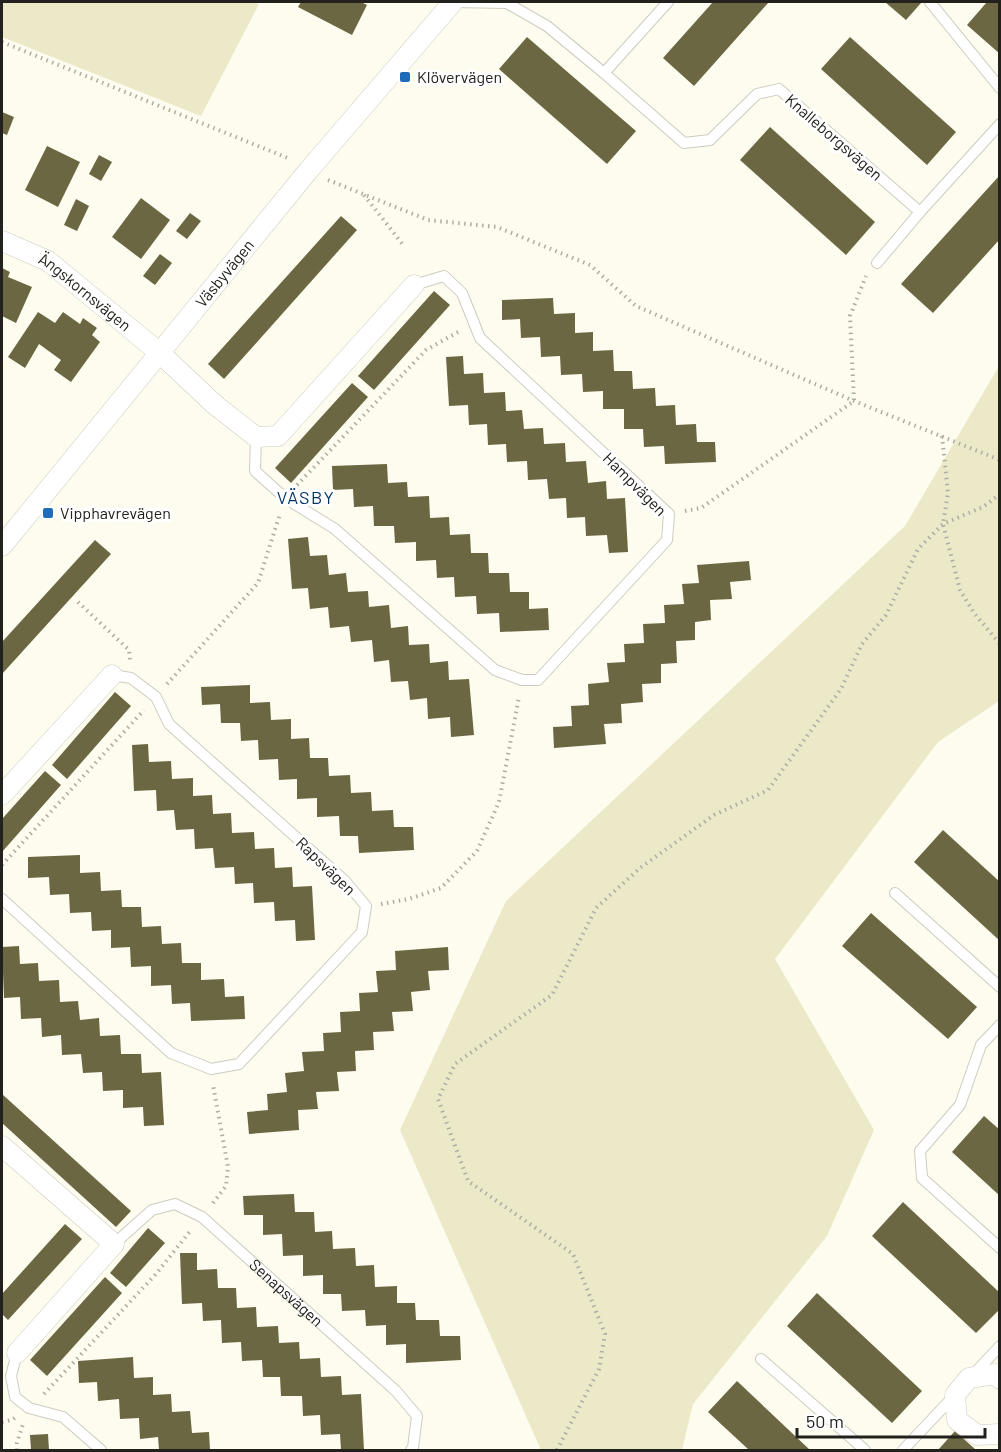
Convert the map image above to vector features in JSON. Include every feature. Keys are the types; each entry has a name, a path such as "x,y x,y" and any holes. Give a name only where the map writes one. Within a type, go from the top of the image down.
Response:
{"street":[{"name":"Väsbyvägen","path":"2,546 161,354 308,171 453,2"},
{"name":"Ängskornsvägen","path":"2,241 48,261 161,354"},
{"name":"Hampvägen","path":"256,437 278,436 414,285"},
{"path":"161,354 214,404 256,437"},
{"name":"Rapsvägen","path":"2,795 112,675"},
{"path":"2,1146 114,1244"},
{"name":"Senapsvägen","path":"17,1353 114,1244"},
{"path":"999,1379 994,1374 969,1378 955,1395 957,1420 977,1435 999,1434"}],"lane":[{"name":"Knalleborgsvägen","path":"453,2 507,3 547,26 684,142 710,140 757,94 779,89 920,212"},
{"path":"604,73 668,2"},
{"path":"930,2 999,88"},
{"path":"877,263 999,124"},
{"name":"Hampvägen","path":"414,285 444,276 462,293 480,338 669,514 667,540 538,680 522,680"},
{"path":"256,437 255,471 285,498 335,529 495,670 522,680"},
{"name":"Rapsvägen","path":"112,675 132,678 156,697 169,724 345,881 366,906 362,932 239,1064 211,1069"},
{"path":"895,893 999,987"},
{"path":"2,899 171,1053 211,1069"},
{"path":"999,1025 981,1045 960,1105 920,1151 922,1178 999,1248"},
{"name":"Senapsvägen","path":"114,1244 152,1210 175,1204 202,1217 396,1392 417,1416 411,1450"},
{"path":"969,1378 999,1346"},
{"name":"Senapsvägen","path":"17,1353 11,1376 15,1397 28,1408"},
{"path":"761,1359 865,1450"},
{"path":"903,1450 955,1395"},
{"path":"28,1408 63,1418 100,1450"}],"path":[{"path":"2,42 298,162 308,171 428,220 497,227 591,265 636,306 854,401 999,460"},
{"path":"362,194 404,246"},
{"path":"854,401 850,316 865,278 877,263"},
{"path":"2,866 258,583 285,498 426,350 475,323"},
{"path":"669,514 701,507 854,401"},
{"path":"942,436 948,493 943,524 960,590 974,613 999,644"},
{"path":"557,1450 599,1369 605,1334 573,1254 468,1181 438,1099 455,1064 552,995 596,908 640,868 714,815 768,790 841,689 862,644 886,615 918,549 943,524 983,507 999,495"},
{"path":"78,602 129,650 132,678"},
{"path":"366,906 410,899 441,888 477,851 499,802 522,680"},
{"path":"17,1450 28,1408 48,1391 156,1274 226,1186 228,1167 211,1069"}],"shaded area":[{"path":"2,2 253,2 259,4 201,116 2,37"},
{"path":"999,366 999,701 938,742 775,959 874,1130 827,1236 693,1404 682,1450 539,1450 400,1130 506,901 905,526"}],"building":[{"path":"301,2 361,2 367,5 352,35 298,7"},
{"path":"713,2 769,2 694,86 663,58"},
{"path":"885,2 919,2 921,3 906,20"},
{"path":"987,2 1000,2 1000,54 967,25"},
{"path":"527,37 636,131 607,164 499,69"},
{"path":"850,37 956,132 927,165 821,69"},
{"path":"2,112 14,117 7,135 2,133"},
{"path":"770,127 875,222 846,255 740,160"},
{"path":"47,146 80,162 58,207 25,190"},
{"path":"99,155 112,162 101,181 89,174"},
{"path":"1000,175 1000,239 933,313 901,284"},
{"path":"141,198 170,220 141,259 112,237"},
{"path":"76,199 89,206 77,231 64,225"},
{"path":"190,213 201,221 187,239 176,231"},
{"path":"341,216 357,230 224,379 208,364"},
{"path":"160,254 172,263 155,285 143,276"},
{"path":"2,268 10,272 8,277 32,287 16,323 2,316"},
{"path":"434,291 450,305 374,390 358,376"},
{"path":"553,298 554,314 575,313 575,333 593,332 593,351 613,350 614,371 632,371 633,389 655,388 656,406 675,405 676,425 696,424 697,442 715,442 716,462 665,464 664,446 644,447 643,429 624,429 624,409 603,409 603,391 583,392 582,374 561,375 560,356 541,357 540,337 521,338 520,319 502,320 502,300"},
{"path":"38,312 55,323 63,312 80,324 83,318 97,328 92,335 100,342 71,382 54,370 61,360 39,344 25,368 8,357"},
{"path":"463,356 464,374 483,373 484,393 505,392 506,411 522,410 524,429 543,428 544,444 565,443 566,462 586,461 588,483 606,481 607,499 625,498 628,552 609,553 607,535 586,536 585,517 567,518 566,498 549,499 547,479 528,480 527,461 507,462 506,444 488,445 487,424 469,425 468,405 449,406 446,357"},
{"path":"352,383 368,397 291,483 275,468"},
{"path":"387,464 388,483 407,482 408,497 429,496 430,518 449,517 450,535 470,534 471,553 488,553 489,573 509,573 510,592 529,592 529,609 548,608 549,630 500,632 499,613 477,614 476,596 455,597 454,577 437,578 436,560 416,561 416,542 395,543 394,526 374,526 373,506 354,507 353,489 333,490 332,466"},
{"path":"308,537 310,556 327,555 329,575 346,573 348,592 368,591 369,607 389,605 391,628 408,626 409,645 429,644 430,663 448,661 449,680 469,679 474,735 451,737 450,717 428,719 427,698 410,700 408,681 391,682 389,660 374,662 372,640 351,642 349,626 330,628 328,607 310,609 308,588 292,589 288,539"},
{"path":"95,540 111,554 2,674 2,642"},
{"path":"749,561 751,580 730,582 732,599 710,600 711,620 695,622 695,640 676,641 677,663 661,664 661,683 642,684 643,702 621,704 622,723 604,724 606,744 554,748 553,727 572,726 571,706 589,705 588,684 609,682 607,663 625,662 624,644 644,643 643,624 665,623 664,605 684,604 682,584 699,583 697,565"},
{"path":"250,685 250,703 270,702 271,720 291,719 291,739 309,738 310,758 328,758 329,776 350,775 351,793 371,792 372,811 393,810 394,827 413,827 414,850 359,853 358,836 340,836 339,816 317,817 317,798 297,799 297,779 279,780 278,759 259,760 258,740 241,741 240,723 221,723 220,704 202,705 201,687"},
{"path":"115,692 131,706 67,779 52,765"},
{"path":"148,744 149,762 171,761 172,779 193,778 193,796 212,795 213,814 231,813 232,833 254,832 255,849 274,848 275,868 292,867 293,887 312,886 315,940 296,941 295,920 275,921 274,902 254,903 253,883 235,884 234,867 215,868 213,848 195,849 194,829 176,830 174,810 157,811 156,790 134,791 132,745"},
{"path":"45,771 61,785 2,852 2,819"},
{"path":"943,830 1000,882 1000,941 914,862"},
{"path":"80,855 80,873 100,872 101,891 121,890 122,907 141,907 142,927 161,926 162,944 181,943 182,963 201,963 201,980 224,979 225,997 244,996 245,1019 191,1021 190,1003 172,1004 171,985 151,986 151,966 131,967 130,947 111,948 111,930 92,931 91,912 70,913 69,894 50,895 49,877 28,878 28,857"},
{"path":"871,913 977,1007 948,1039 842,946"},
{"path":"19,946 20,964 38,963 39,981 59,980 60,1002 78,1001 80,1020 99,1018 100,1036 120,1035 121,1054 141,1054 142,1073 161,1072 164,1125 144,1126 143,1107 123,1108 123,1090 103,1091 102,1072 83,1073 81,1054 62,1055 61,1035 42,1037 41,1018 21,1019 20,997 4,998 2,947"},
{"path":"448,947 449,970 428,971 430,990 411,992 413,1011 392,1012 394,1031 373,1032 374,1050 355,1051 356,1071 337,1072 339,1091 316,1092 318,1109 298,1110 299,1130 249,1134 247,1112 268,1110 267,1094 287,1092 285,1073 304,1071 302,1052 324,1051 323,1033 341,1032 340,1012 360,1011 359,993 378,992 376,971 396,970 395,951"},
{"path":"2,1094 131,1211 116,1227 2,1123"},
{"path":"984,1116 1000,1130 1000,1196 952,1152"},
{"path":"294,1194 295,1212 314,1212 315,1232 332,1231 333,1249 355,1248 356,1266 374,1265 375,1287 397,1286 397,1303 415,1303 416,1320 439,1320 440,1336 460,1336 461,1360 406,1363 406,1344 386,1345 386,1325 366,1326 365,1310 342,1311 341,1294 323,1294 323,1275 303,1276 303,1255 283,1256 282,1234 263,1235 263,1215 244,1215 243,1196"},
{"path":"903,1202 1000,1293 1000,1309 976,1333 872,1236"},
{"path":"65,1224 82,1239 8,1320 2,1314 2,1294"},
{"path":"148,1228 165,1243 126,1287 110,1273"},
{"path":"180,1253 197,1253 197,1270 217,1269 218,1288 236,1288 237,1308 256,1307 257,1327 278,1326 279,1343 299,1342 300,1359 320,1358 321,1377 341,1376 342,1395 361,1394 364,1450 341,1450 340,1434 321,1435 320,1415 303,1416 302,1396 281,1396 280,1377 263,1377 262,1360 242,1361 241,1342 222,1343 221,1320 203,1321 202,1303 182,1304"},
{"path":"105,1277 122,1293 47,1376 30,1360"},
{"path":"817,1293 922,1391 892,1423 787,1326"},
{"path":"133,1357 134,1378 153,1377 153,1395 171,1394 172,1412 190,1411 192,1433 209,1432 210,1450 159,1450 158,1437 140,1439 139,1418 120,1419 119,1399 98,1401 97,1382 79,1383 78,1361"},
{"path":"737,1381 810,1450 749,1450 708,1412"},
{"path":"955,1431 976,1450 938,1450"},
{"path":"48,1434 49,1450 31,1450 30,1435"}],"place":[{"name":"Klövervägen","path":"405,77"},
{"name":"Vipphavrevägen","path":"48,513"}],"district":[{"name":"VÄSBY","path":"306,498"}]}
